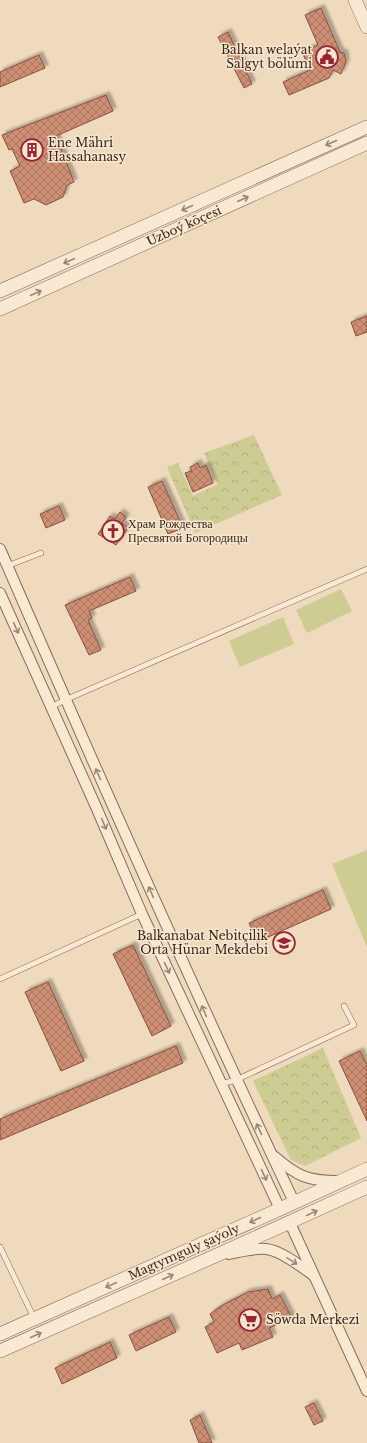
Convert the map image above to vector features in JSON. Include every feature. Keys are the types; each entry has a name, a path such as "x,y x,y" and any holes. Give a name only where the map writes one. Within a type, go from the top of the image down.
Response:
{"street":[{"path":"355,0 367,27"},
{"name":"Uzboý köçesi","path":"0,291 367,127"},
{"name":"Uzboý köçesi","path":"0,309 367,143"},
{"path":"0,549 65,700 236,1080 294,1202"},
{"path":"0,593 52,707 142,914 280,1209"},
{"path":"271,1153 296,1173 309,1179 339,1181"},
{"name":"Magtymguly şaýoly","path":"0,1334 367,1169"},
{"name":"Magtymguly şaýoly","path":"0,1351 290,1223 367,1187"},
{"path":"290,1223 367,1391"},
{"path":"215,1256 250,1249 268,1249 289,1258 315,1277"}],"lane":[{"path":"8,566 41,553"},
{"path":"52,707 367,569"},
{"path":"0,980 142,914"},
{"path":"221,1084 236,1080 354,1025 344,1006"},
{"path":"0,1247 34,1319"}],"green space":[{"path":"254,435 282,495 195,533 167,467 178,463 193,496 218,484 204,453"},
{"path":"341,589 352,611 307,633 296,610"},
{"path":"283,617 294,644 240,667 229,641"},
{"path":"367,850 367,947 332,864"},
{"path":"323,1048 361,1138 305,1166 291,1160 253,1081"}],"building":[{"path":"321,8 340,52 344,53 346,62 341,74 333,70 329,78 289,95 283,82 310,70 302,52 318,45 305,15"},
{"path":"228,32 252,84 244,88 218,37"},
{"path":"39,55 45,68 0,87 0,72"},
{"name":"Ene Mähri Hassahanasy","path":"106,95 113,111 56,136 74,182 67,185 63,197 46,205 34,199 24,203 10,171 20,166 12,149 9,150 2,135"},
{"path":"367,316 367,332 356,336 351,322"},
{"path":"198,463 200,468 206,465 213,483 193,492 185,473 192,471 190,467"},
{"path":"162,481 183,528 168,534 148,487"},
{"path":"59,506 65,520 46,528 40,514"},
{"name":"Храм Рождества Пресвятой Богородицы","path":"120,512 126,517 122,523 128,528 116,545 98,534 110,516 115,519"},
{"path":"130,577 136,591 89,611 92,618 88,620 101,650 89,655 65,605"},
{"path":"323,890 331,909 257,942 249,923"},
{"path":"133,945 171,1026 152,1036 113,954"},
{"path":"48,982 84,1061 61,1071 25,992"},
{"path":"176,1046 183,1063 0,1140 0,1119"},
{"path":"360,1051 367,1065 367,1121 339,1061"},
{"name":"Söwda Merkezi","path":"268,1289 272,1299 280,1295 292,1318 269,1328 273,1337 242,1350 239,1343 217,1353 205,1327 214,1322 210,1314 221,1306 248,1292"},
{"path":"169,1317 176,1332 136,1351 129,1335"},
{"path":"110,1342 117,1358 62,1384 55,1368"},
{"path":"314,1403 323,1421 314,1425 305,1407"},
{"path":"200,1415 212,1443 199,1443 190,1420"}],"place":[{"name":"Balkan welaýat Salgyt bölümi","path":"327,57"},
{"name":"Ene Mähri Hassahanasy","path":"32,150"},
{"name":"Храм Рождества Пресвятой Богородицы","path":"113,531"},
{"name":"Balkanabat Nebitçilik Orta Hünar Mekdebi","path":"284,943"},
{"name":"Söwda Merkezi","path":"250,1320"}]}
